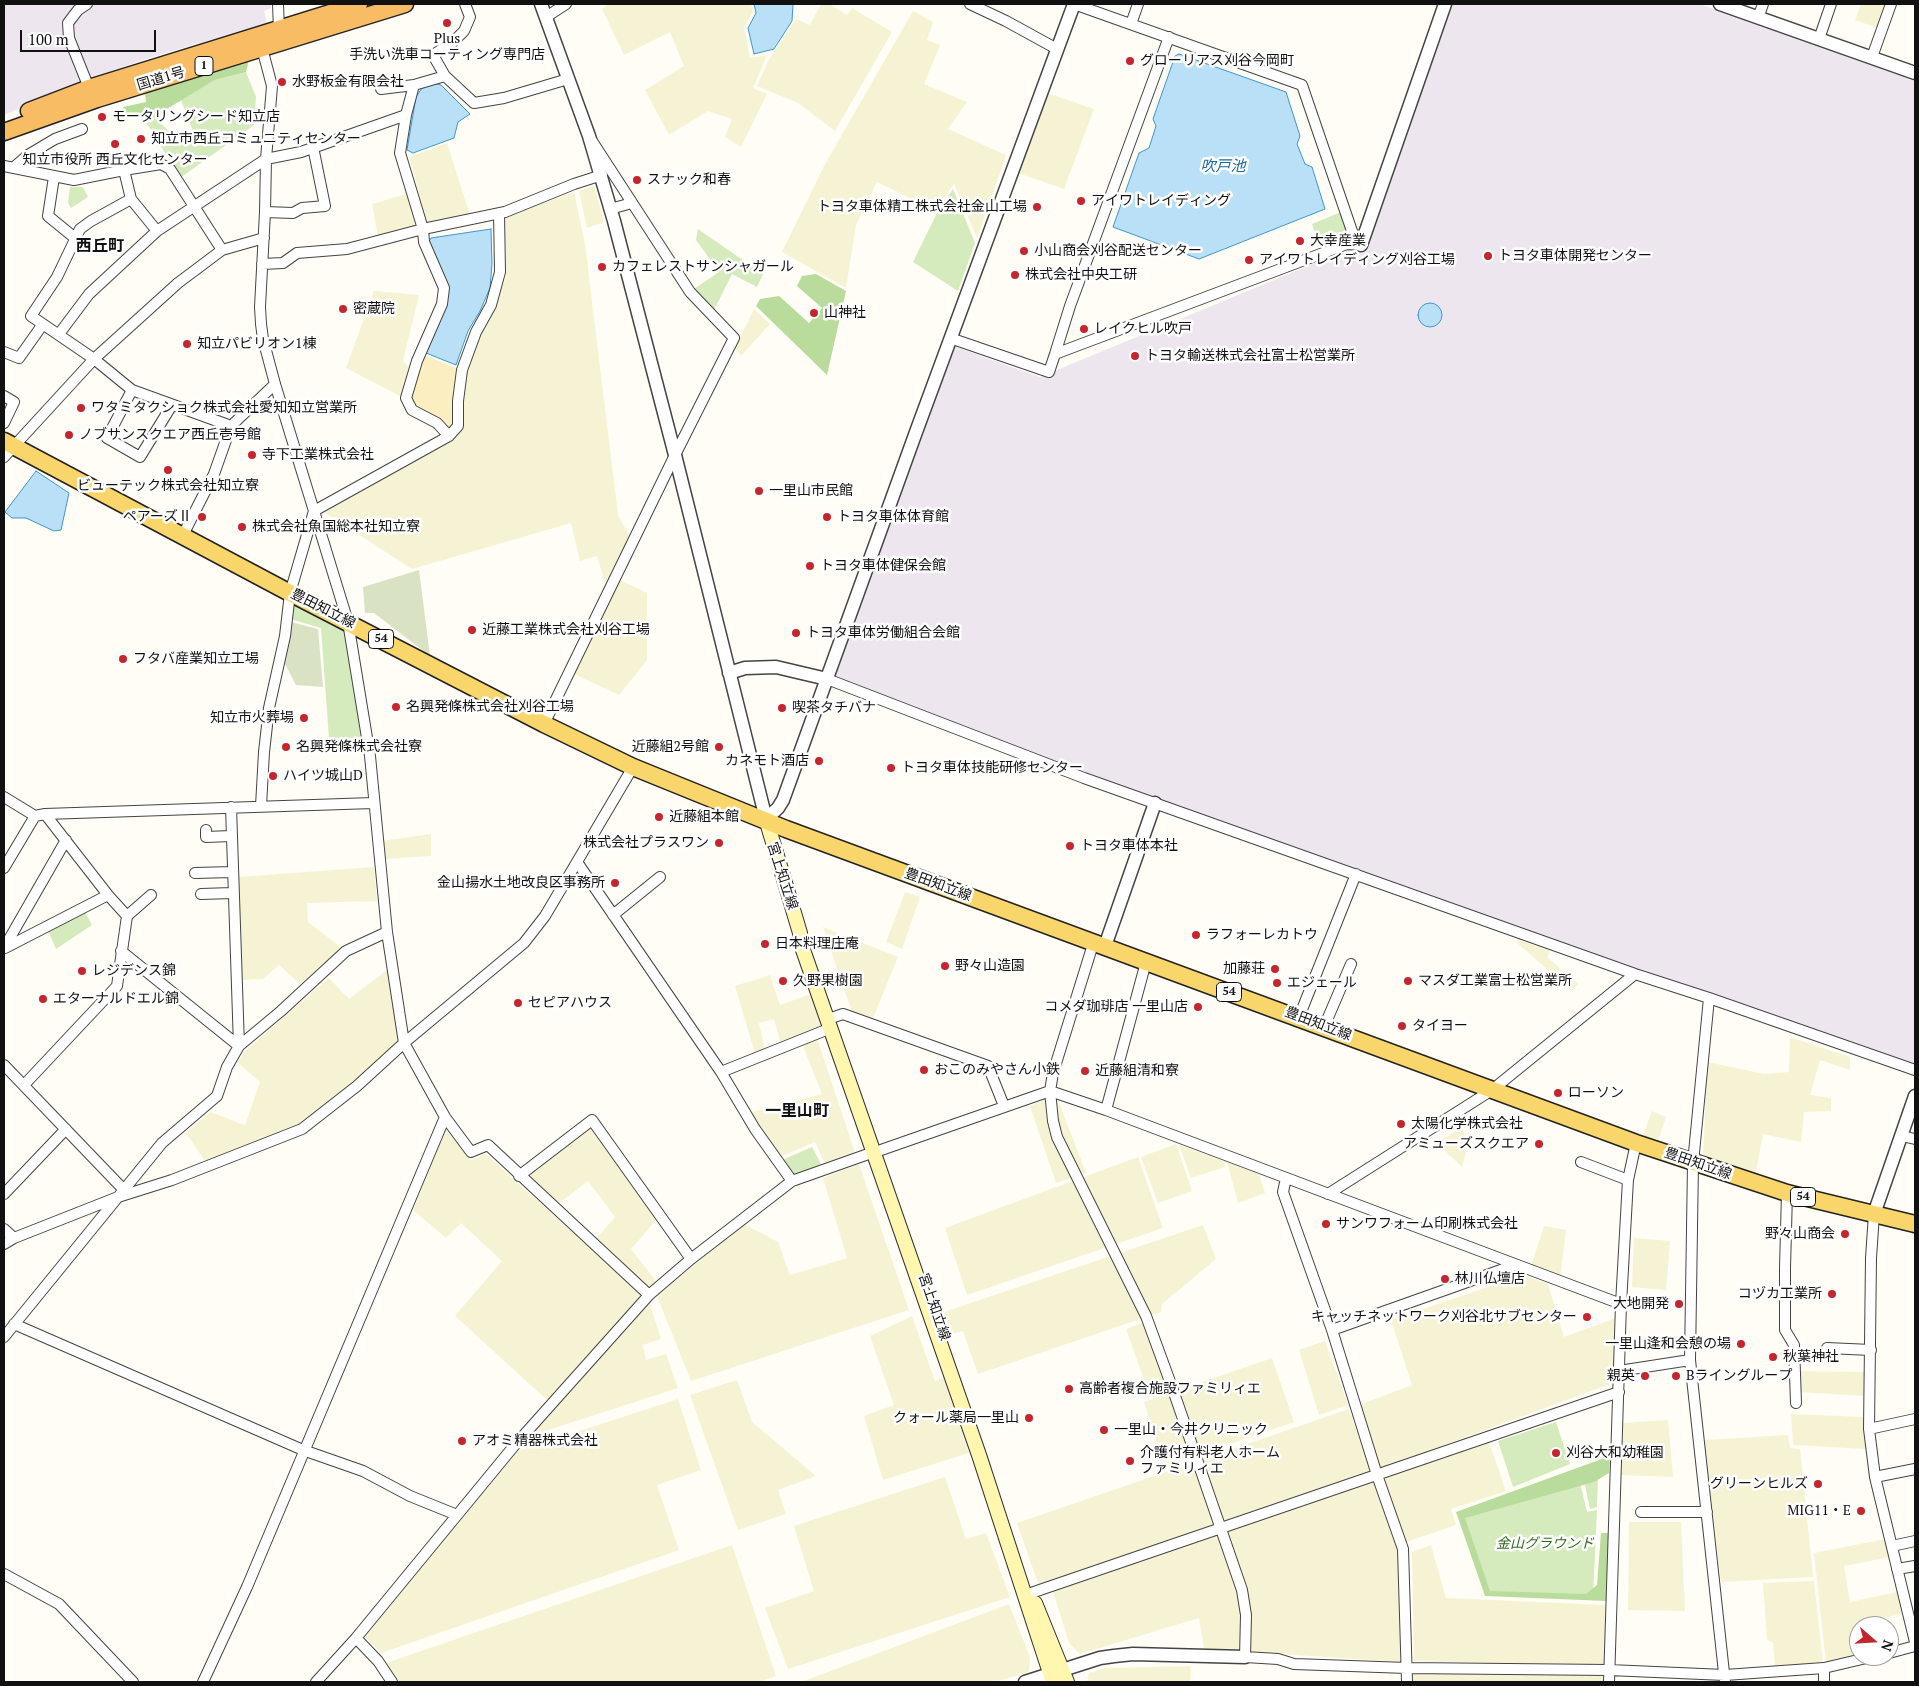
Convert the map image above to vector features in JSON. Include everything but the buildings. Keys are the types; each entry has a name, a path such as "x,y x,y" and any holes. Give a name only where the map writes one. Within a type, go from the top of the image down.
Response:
{"highway":[{"name":"国道1号","path":"4,121 89,88 359,4"},
{"name":"国道1号","path":"4,132 97,98 405,4"}],"main road":[{"name":"豊田知立線","path":"7,448 183,535 290,593 544,724 633,767 766,819 786,829 1636,1143 1787,1193 1915,1224"},
{"name":"宮上知立線","path":"766,819 800,932 807,942 832,1023 986,1454 1058,1677"},
{"name":"宮上知立線","path":"877,1151 979,1455 1058,1677"}],"street":[{"path":"87,4 78,10 68,23 69,38 89,88"},
{"path":"278,4 279,30"},
{"path":"465,4 470,17 464,30 453,42 433,55 445,76 474,103 504,98 568,79"},
{"path":"541,4 602,175 675,455 766,819 778,808 783,800 950,338 1074,4 1302,85 1354,237 1361,244"},
{"path":"546,17 566,4"},
{"path":"970,4 1006,20 1057,49"},
{"path":"1131,24 1138,4"},
{"path":"1361,244 1445,4"},
{"path":"1720,4 1915,73"},
{"path":"1758,18 1763,4"},
{"path":"1819,38 1831,4"},
{"path":"1872,57 1891,4"},
{"path":"950,338 1049,372 1070,306 1169,37"},
{"path":"262,48 272,86 266,159 260,307 261,324 275,384 348,622 370,756 387,932 404,1043 444,1118 470,1152 488,1145 519,1176 649,1295"},
{"path":"381,89 414,85 445,76"},
{"path":"414,85 406,115 400,152 423,229 424,242 444,288 439,312 417,361 406,398 412,410 437,423 449,436"},
{"path":"59,334 89,294 157,231 266,159 313,147 406,115"},
{"path":"9,167 55,139 82,129"},
{"path":"544,724 734,338 690,292 589,136"},
{"path":"265,212 292,212 302,208 326,206 313,147"},
{"path":"9,167 74,180 161,164 170,169 222,250"},
{"path":"124,170 131,199 157,231"},
{"path":"262,264 283,264 296,253 347,249 423,229 499,213 602,175"},
{"path":"54,177 48,216 75,238"},
{"path":"131,199 80,228 57,277 31,316 94,359 132,390 231,426"},
{"path":"610,208 632,203"},
{"path":"261,806 264,752 270,708 285,636 290,593 314,511 449,436 458,426 458,401 462,370 476,332 491,305 500,272 499,213"},
{"path":"7,448 94,359 178,283 222,250 264,238"},
{"path":"1055,354 1347,244 1361,244"},
{"path":"4,352 19,358 43,324"},
{"path":"183,535 214,474 231,426 275,384"},
{"path":"132,390 107,438 140,457 172,405"},
{"path":"4,396 14,402 4,423"},
{"path":"729,673 745,668 776,667 827,679 1155,803 1635,974 1915,1070"},
{"path":"4,1244 14,1238 121,1194 172,1180 302,1129 357,1086 404,1043 524,943 545,916 633,767"},
{"path":"4,797 40,815 66,840 108,895 127,916"},
{"path":"40,815 373,802"},
{"path":"1155,803 1099,944 1053,1074 1050,1091 1053,1121 1057,1137 1146,1316 1242,1590 1246,1616 1246,1657"},
{"path":"231,807 232,893 239,1046"},
{"path":"4,868 40,815"},
{"path":"206,830 206,837 231,836"},
{"path":"4,948 66,840"},
{"path":"577,862 721,1072 755,1129 792,1181"},
{"path":"195,874 232,872"},
{"path":"1299,1017 1356,874"},
{"path":"613,915 660,878"},
{"path":"201,894 232,893"},
{"path":"4,948 108,895"},
{"path":"24,1085 117,986 127,916 151,895"},
{"path":"4,1337 162,1143 217,1096 227,1067 239,1046 281,1011 346,951 387,932"},
{"path":"122,951 239,1046"},
{"path":"1106,1110 1146,962"},
{"path":"1324,1027 1351,964"},
{"path":"1328,1194 1492,1090 1635,974"},
{"path":"1709,998 1693,1163 1690,1360 1725,1678"},
{"path":"721,1072 832,1023 843,1014 988,1066 1004,1106"},
{"path":"4,1065 66,1129 121,1194"},
{"path":"316,1682 356,1638 514,1446 649,1295 691,1259 792,1181 1050,1091 1106,1110 1621,1304"},
{"path":"1914,1102 1874,1214 1871,1258 1869,1429 1875,1477 1915,1642"},
{"path":"203,1682 247,1587 444,1118"},
{"path":"519,1176 592,1120 691,1259"},
{"path":"4,1194 66,1129"},
{"path":"1902,1136 1915,1139"},
{"path":"1609,1682 1621,1304 1628,1180 1636,1143"},
{"path":"1581,1162 1628,1180"},
{"path":"1286,1178 1284,1192 1332,1330 1377,1474 1403,1549 1407,1682"},
{"path":"1787,1193 1785,1330 1794,1345 1796,1404"},
{"path":"4,1229 14,1238"},
{"path":"1332,1330 1515,1264"},
{"path":"14,1324 303,1450 364,1471 410,1496 457,1516"},
{"path":"1827,1348 1871,1350"},
{"path":"1619,1371 1690,1360"},
{"path":"1031,1593 1619,1392"},
{"path":"1869,1429 1915,1419"},
{"path":"1875,1477 1915,1469"},
{"path":"1641,1512 1707,1512"},
{"path":"1892,1546 1915,1541"},
{"path":"1897,1569 1915,1566"},
{"path":"4,1574 59,1604 133,1682"},
{"path":"356,1638 378,1661 392,1682"},
{"path":"1899,1650 1915,1646"},
{"path":"1025,1682 1058,1677 1100,1658 1133,1654 1246,1657 1278,1659 1294,1664 1408,1668 1609,1670 1725,1678 1824,1668 1849,1662"},
{"path":"1824,1668 1824,1682"}],"shaded area":[{"path":"4,4 271,4 271,8 264,11 267,23 149,58 90,79 4,115"},
{"path":"608,4 751,4 753,12 744,27 750,58 767,55 753,88 767,94 741,147 725,137 732,119 708,111 669,135 645,90 684,66 670,32 624,55 602,9"},
{"path":"821,4 829,4 847,15 852,8 892,32 835,131 798,103 757,86 768,61 796,19 810,25"},
{"path":"1453,4 1700,4 1915,81 1914,1069 874,698 837,681 835,676 953,346 1040,377 1366,242"},
{"path":"1861,4 1886,4 1878,28 1855,20"},
{"path":"913,11 933,22 927,40 940,45 924,84 967,102 948,129 1006,155 977,238 954,184 935,210 877,182 856,225 846,288 782,252 824,166"},
{"path":"1047,93 1094,109 1064,189 1018,173"},
{"path":"447,143 470,215 449,221 424,223 419,192 409,157"},
{"path":"594,186 604,222 587,228 579,191"},
{"path":"574,192 585,244 618,515 630,537 606,586 597,556 580,561 571,523 412,569 322,511 448,442 461,405 466,372 479,333 494,308 506,277 504,223 507,216"},
{"path":"410,193 416,229 378,236 372,204"},
{"path":"374,291 419,295 403,361 411,369 402,397 346,368"},
{"path":"754,309 770,324 741,356 735,348"},
{"path":"618,579 647,593 647,660 619,695 572,673"},
{"path":"431,834 431,856 384,859 382,841"},
{"path":"374,867 377,901 307,903 308,922 342,948 300,984 279,965 263,979 241,980 238,877"},
{"path":"905,892 920,897 902,949 886,942"},
{"path":"823,927 898,957 873,1018 852,1012"},
{"path":"1519,940 1550,951 1547,957 1578,984 1571,990 1516,942"},
{"path":"387,970 399,1043 352,1086 300,1126 205,1161 186,1133 210,1112 245,1125 260,1082 237,1062 246,1050 329,978 349,999"},
{"path":"770,975 780,1005 811,994 821,1026 781,1045 774,1019 759,1023 765,1051 756,1057 735,986"},
{"path":"1790,1037 1850,1057 1850,1070 1820,1060 1810,1095 1831,1098 1831,1111 1804,1112 1801,1142 1763,1134 1755,1177 1703,1159 1707,1062 1765,1074 1789,1072"},
{"path":"817,1038 855,1153 825,1164 815,1142 778,1158 749,1113 822,1094 803,1046"},
{"path":"1051,1097 1058,1100 1086,1173 1056,1183 1030,1106"},
{"path":"1652,1111 1666,1117 1657,1144 1642,1138"},
{"path":"1462,1127 1468,1145 1462,1167 1437,1143"},
{"path":"590,1128 656,1220 631,1249 656,1281 649,1288 597,1238 615,1217 588,1181 558,1204 528,1176"},
{"path":"446,1129 471,1160 486,1154 641,1295 548,1401 455,1316 502,1261 461,1223 446,1238 413,1210"},
{"path":"1176,1144 1192,1191 1158,1203 1141,1157"},
{"path":"1179,1145 1223,1161 1225,1167 1191,1178"},
{"path":"1138,1157 1163,1228 967,1295 945,1228"},
{"path":"1227,1162 1259,1174 1265,1193 1238,1203"},
{"path":"859,1164 909,1310 691,1381 657,1296 744,1224 778,1242 790,1275 847,1258 823,1178"},
{"path":"1203,1225 1216,1259 1162,1304 1161,1312 978,1374 963,1331 951,1334 944,1312"},
{"path":"1544,1226 1566,1230 1560,1280 1530,1269"},
{"path":"1634,1238 1670,1241 1666,1290 1632,1287"},
{"path":"1523,1275 1548,1284 1564,1337 1616,1318 1613,1383 1379,1469 1357,1406 1412,1385 1391,1320"},
{"path":"649,1302 661,1339 643,1345 646,1360 666,1354 678,1388 530,1436"},
{"path":"912,1316 935,1381 944,1378 969,1453 883,1480 864,1416 894,1405 870,1336"},
{"path":"1149,1320 1171,1379 1147,1388 1126,1329"},
{"path":"1325,1341 1348,1405 1319,1415 1299,1350"},
{"path":"1272,1358 1294,1422 1165,1466 1144,1402"},
{"path":"1799,1371 1866,1372 1865,1396 1799,1392"},
{"path":"737,1380 752,1422 816,1476 778,1490 786,1514 738,1530 690,1395"},
{"path":"678,1399 701,1470 657,1485 679,1550 381,1653 365,1637 518,1451"},
{"path":"1349,1409 1371,1472 1039,1586 1017,1523"},
{"path":"1791,1414 1864,1417 1866,1449 1793,1445"},
{"path":"1668,1420 1673,1477 1621,1475 1623,1423"},
{"path":"1788,1435 1790,1448 1800,1449 1813,1577 1721,1582 1704,1440"},
{"path":"1489,1442 1506,1491 1451,1509 1456,1525 1406,1542 1383,1477"},
{"path":"945,1477 966,1539 986,1533 1010,1597 788,1669 765,1608 814,1591 794,1526"},
{"path":"1374,1479 1399,1547 1402,1662 1204,1649 1199,1618 1080,1654 1069,1643 1053,1591"},
{"path":"1629,1522 1681,1522 1685,1611 1628,1610"},
{"path":"1886,1539 1890,1557 1844,1566 1850,1602 1897,1592 1902,1614 1892,1616 1849,1616 1849,1658 1826,1663 1814,1553"},
{"path":"732,1545 776,1676 759,1682 398,1682 386,1663"},
{"path":"1431,1545 1446,1598 1606,1605 1605,1666 1414,1661 1412,1552"},
{"path":"1814,1581 1823,1664 1775,1667 1773,1643 1767,1640 1763,1583"},
{"path":"1009,1604 1030,1657 1029,1672 995,1682 801,1682"},
{"path":"1191,1666 1190,1682 1087,1682 1089,1673 1104,1668"},
{"path":"1413,1673 1606,1674 1605,1682 1412,1682"}],"green space":[{"path":"249,60 246,72 215,80 165,110 165,120 156,118 145,120 144,112 127,116 123,107 146,102 145,93"},
{"path":"246,72 256,97 254,125 180,178 145,120 156,118 178,141 193,131 181,100 215,80"},
{"path":"70,187 83,187 88,197 71,208 68,203"},
{"path":"953,189 975,243 958,291 913,262 937,213"},
{"path":"1341,212 1350,237 1320,247 1312,224"},
{"path":"698,229 763,274 757,287 732,274 712,314 694,289 719,272 696,240"},
{"path":"816,274 846,291 827,375 756,306 760,299 779,296 809,323 822,308 797,286 802,276"},
{"path":"419,570 430,656 374,613 365,613 363,587"},
{"path":"293,602 344,627 363,750 330,752 321,628 290,619"},
{"path":"291,622 318,629 323,687 296,685 284,662"},
{"path":"84,910 92,925 56,949 47,928"},
{"path":"812,1147 821,1164 791,1177 780,1161"},
{"path":"1556,1422 1570,1464 1513,1487 1498,1441"},
{"path":"1610,1456 1609,1473 1594,1482 1465,1518 1490,1591 1586,1594 1597,1585 1601,1533 1610,1533 1606,1601 1485,1596 1456,1512"},
{"path":"1598,1478 1597,1507 1590,1509 1584,1481"},
{"name":"金山グラウンド","path":"1580,1483 1587,1512 1597,1510 1593,1597 1487,1593 1460,1516"}],"sand":[{"path":"424,355 456,368 452,424 448,430 414,407 409,398"}],"water":[{"path":"754,4 793,4 792,21 774,49 754,54 748,28 756,13"},
{"name":"吹戸池","path":"1179,54 1286,92 1300,136 1297,144 1305,164 1312,167 1325,209 1199,259 1113,227 1139,153 1149,148 1156,126 1153,119 1175,56"},
{"path":"434,83 441,85 470,114 458,122 454,138 413,153 407,150 416,97 422,88"},
{"path":"491,229 492,264 490,288 480,311 468,331 456,365 426,353 446,307 425,248 431,238"},
{"path":"1430,303 1435,304 1441,310 1441,320 1435,326 1430,327 1425,326 1419,320 1418,315 1419,310 1425,304"},
{"path":"36,471 69,493 61,530 54,531 26,518 12,518 5,512"}],"place":[{"name":"Plus 手洗い洗車コーティング専門店","path":"447,23"},
{"name":"グローリアス刈谷今岡町","path":"1130,61"},
{"name":"水野板金有限会社","path":"282,82"},
{"name":"モータリングシード知立店","path":"102,117"},
{"name":"知立市西丘コミュニティセンター","path":"141,139"},
{"name":"知立市役所 西丘文化センター","path":"115,144"},
{"name":"スナック和春","path":"637,180"},
{"name":"アイワトレイディング","path":"1081,201"},
{"name":"トヨタ車体精工株式会社金山工場","path":"1037,207"},
{"name":"大幸産業","path":"1300,241"},
{"name":"小山商会刈谷配送センター","path":"1024,251"},
{"name":"トヨタ車体開発センター","path":"1488,256"},
{"name":"アイワトレイディング刈谷工場","path":"1249,260"},
{"name":"カフェレストサンシャガール","path":"602,267"},
{"name":"株式会社中央工研","path":"1015,275"},
{"name":"密蔵院","path":"343,309"},
{"name":"山神社","path":"814,313"},
{"name":"レイクヒル吹戸","path":"1084,329"},
{"name":"知立パビリオン1棟","path":"187,344"},
{"name":"トヨタ輸送株式会社富士松営業所","path":"1135,356"},
{"name":"ワタミタクショク株式会社愛知知立営業所","path":"81,408"},
{"name":"ノブサンスクエア西丘壱号館","path":"69,435"},
{"name":"寺下工業株式会社","path":"252,455"},
{"name":"ビューテック株式会社知立寮","path":"168,470"},
{"name":"一里山市民館","path":"759,491"},
{"name":"ペアーズⅡ","path":"202,517"},
{"name":"トヨタ車体体育館","path":"827,517"},
{"name":"株式会社魚国総本社知立寮","path":"242,527"},
{"name":"トヨタ車体健保会館","path":"810,566"},
{"name":"近藤工業株式会社刈谷工場","path":"472,630"},
{"name":"トヨタ車体労働組合会館","path":"796,633"},
{"name":"フタバ産業知立工場","path":"123,659"},
{"name":"名興発條株式会社刈谷工場","path":"396,707"},
{"name":"喫茶タチバナ","path":"782,708"},
{"name":"知立市火葬場","path":"304,718"},
{"name":"名興発條株式会社寮","path":"286,747"},
{"name":"近藤組2号館","path":"719,747"},
{"name":"カネモト酒店","path":"819,761"},
{"name":"トヨタ車体技能研修センター","path":"891,768"},
{"name":"ハイツ城山D","path":"273,776"},
{"name":"近藤組本館","path":"659,817"},
{"name":"株式会社プラスワン","path":"719,843"},
{"name":"トヨタ車体本社","path":"1070,846"},
{"name":"金山揚水土地改良区事務所","path":"615,883"},
{"name":"ラフォーレカトウ","path":"1196,935"},
{"name":"日本料理庄庵","path":"765,944"},
{"name":"野々山造園","path":"945,966"},
{"name":"加藤荘","path":"1275,969"},
{"name":"レジデンス錦","path":"82,971"},
{"name":"久野果樹園","path":"783,981"},
{"name":"マスダ工業富士松営業所","path":"1408,981"},
{"name":"エジェール","path":"1277,983"},
{"name":"エターナルドエル錦","path":"43,999"},
{"name":"セピアハウス","path":"518,1003"},
{"name":"コメダ珈琲店 一里山店","path":"1198,1007"},
{"name":"タイヨー","path":"1402,1026"},
{"name":"おこのみやさん小鉄","path":"924,1070"},
{"name":"近藤組清和寮","path":"1085,1071"},
{"name":"ローソン","path":"1558,1093"},
{"name":"太陽化学株式会社","path":"1401,1124"},
{"name":"アミューズスクエア","path":"1539,1144"},
{"name":"サンワフォーム印刷株式会社","path":"1326,1224"},
{"name":"野々山商会","path":"1845,1234"},
{"name":"林川仏壇店","path":"1445,1279"},
{"name":"コヅカ工業所","path":"1832,1294"},
{"name":"大地開発","path":"1679,1304"},
{"name":"キャッチネットワーク刈谷北サブセンター","path":"1587,1317"},
{"name":"一里山逢和会憩の場","path":"1741,1344"},
{"name":"秋葉神社","path":"1773,1357"},
{"name":"親英","path":"1645,1376"},
{"name":"Bライングループ","path":"1676,1376"},
{"name":"高齢者複合施設ファミリィエ","path":"1069,1389"},
{"name":"クォール薬局一里山","path":"1029,1418"},
{"name":"一里山・今井クリニック","path":"1104,1430"},
{"name":"アオミ精器株式会社","path":"462,1441"},
{"name":"刈谷大和幼稚園","path":"1556,1453"},
{"name":"介護付有料老人ホーム ファミリィエ","path":"1130,1461"},
{"name":"グリーンヒルズ","path":"1818,1484"},
{"name":"MIG11・E","path":"1861,1511"}],"district":[{"name":"西丘町","path":"100,246"},
{"name":"一里山町","path":"797,1111"}]}
